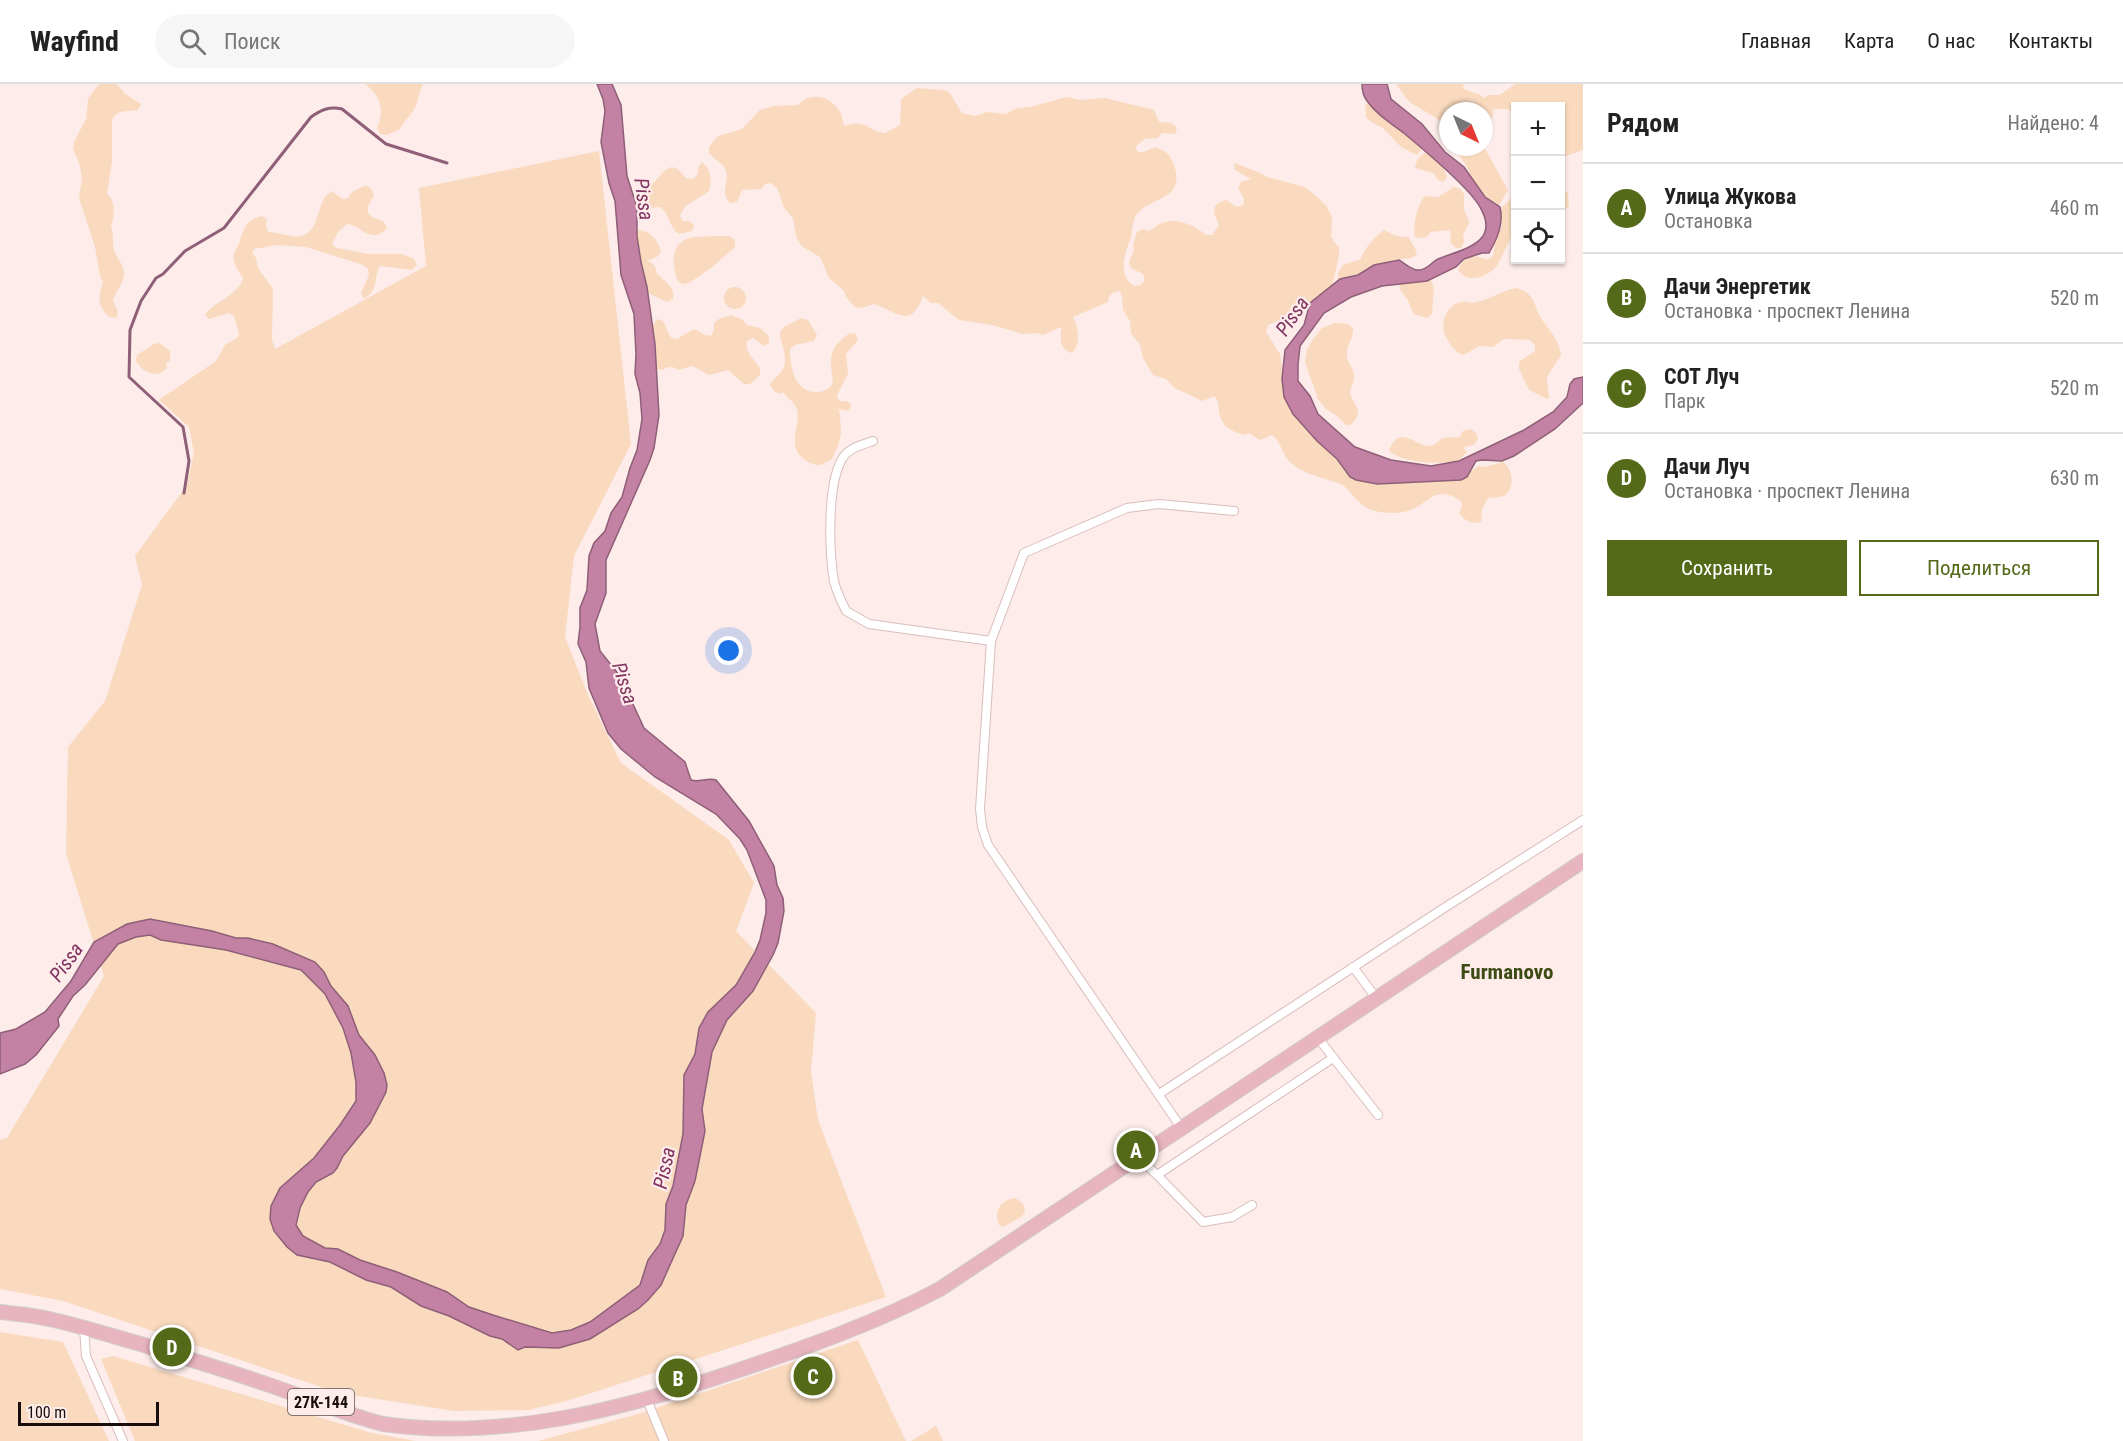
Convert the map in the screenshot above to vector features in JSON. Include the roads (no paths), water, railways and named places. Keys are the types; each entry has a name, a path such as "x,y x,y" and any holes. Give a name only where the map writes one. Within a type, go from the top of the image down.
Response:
{"main road":[{"name":"27К-144","path":"0,1312 47,1318 84,1328 223,1369 381,1423 415,1430 479,1433 536,1428 648,1402 889,1315 940,1289 1583,861"}],"street":[{"path":"873,441 853,448 842,458 835,478 831,543 835,582 846,612 869,624 991,641"},
{"path":"1182,1129 988,845 982,827 980,809 991,641 1024,553 1127,508 1159,504 1234,511"},
{"path":"1159,1094 1583,820"},
{"path":"1353,967 1377,999"},
{"path":"1318,1038 1378,1115"},
{"path":"1157,1175 1333,1058"},
{"path":"1139,1158 1203,1222 1232,1217 1252,1205"},
{"path":"84,1328 86,1356 123,1441"},
{"path":"648,1402 664,1441"}],"waterway":[{"path":"184,493 189,461 183,427 129,377 130,330 141,301 156,278 163,274 185,251 224,228 311,117 329,108 342,109 386,144 447,163"}],"place":[{"name":"Улица Жукова","path":"1136,1150"},
{"name":"Дачи Луч","path":"172,1347"},
{"name":"СОТ Луч","path":"813,1376"},
{"name":"Дачи Энергетик","path":"678,1378"}],"district":[{"name":"Furmanovo","path":"1507,972"}],"water label":[{"name":"Pissa","path":"644,199"},
{"name":"Pissa","path":"1292,316"},
{"name":"Pissa","path":"625,683"},
{"name":"Pissa","path":"66,962"},
{"name":"Pissa","path":"664,1168"}]}
